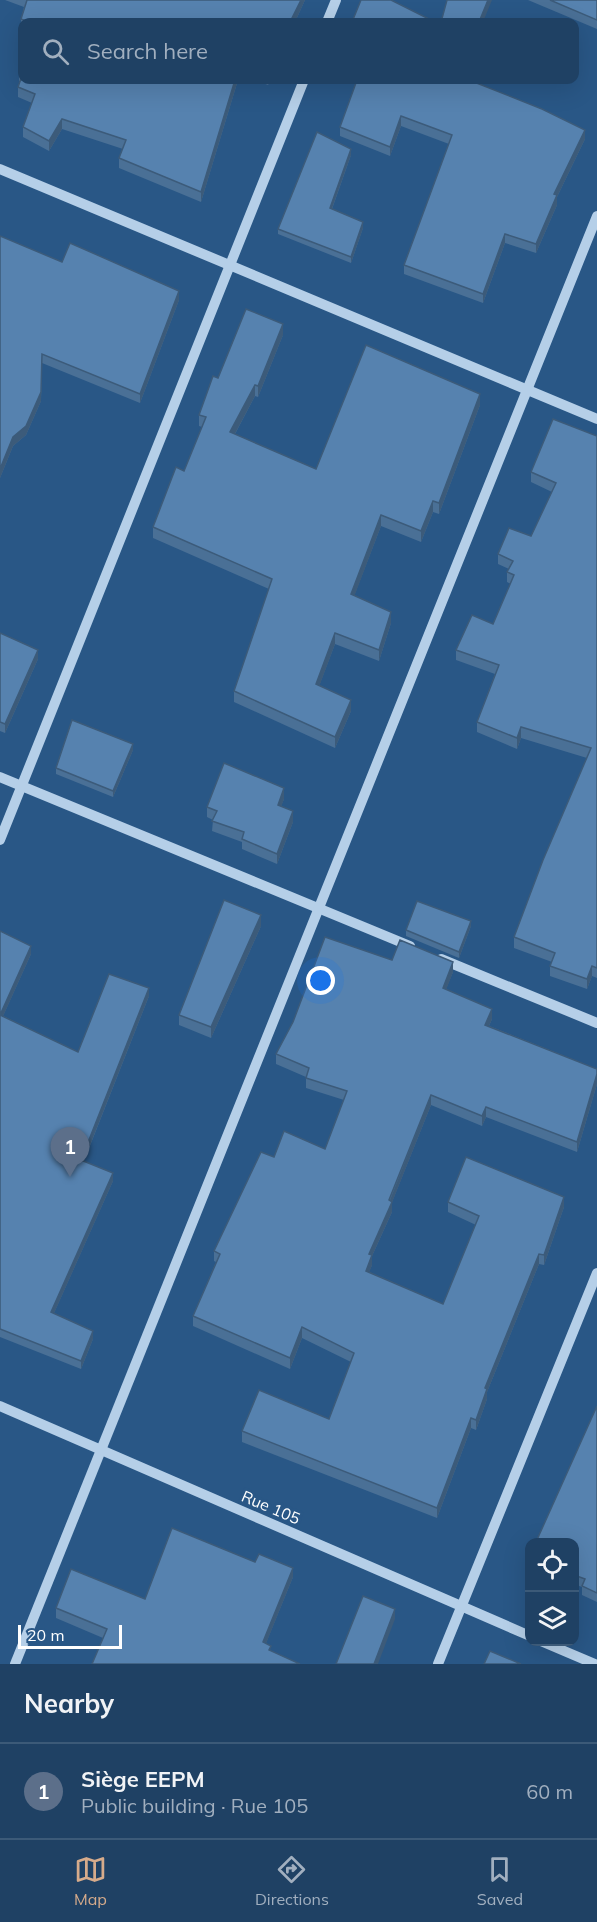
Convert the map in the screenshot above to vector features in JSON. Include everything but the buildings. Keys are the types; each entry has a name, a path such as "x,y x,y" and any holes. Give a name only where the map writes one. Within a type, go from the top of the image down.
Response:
{"street":[{"path":"329,18 336,0"},
{"path":"0,840 302,84"},
{"path":"0,169 597,419"},
{"path":"15,1664 597,216"},
{"path":"0,777 597,1023"},
{"path":"438,1664 597,1273"},
{"name":"Rue 105","path":"0,1406 525,1634"},
{"path":"554,1646 595,1664"}],"place":[{"name":"Siège EEPM","path":"70,1177"}]}
